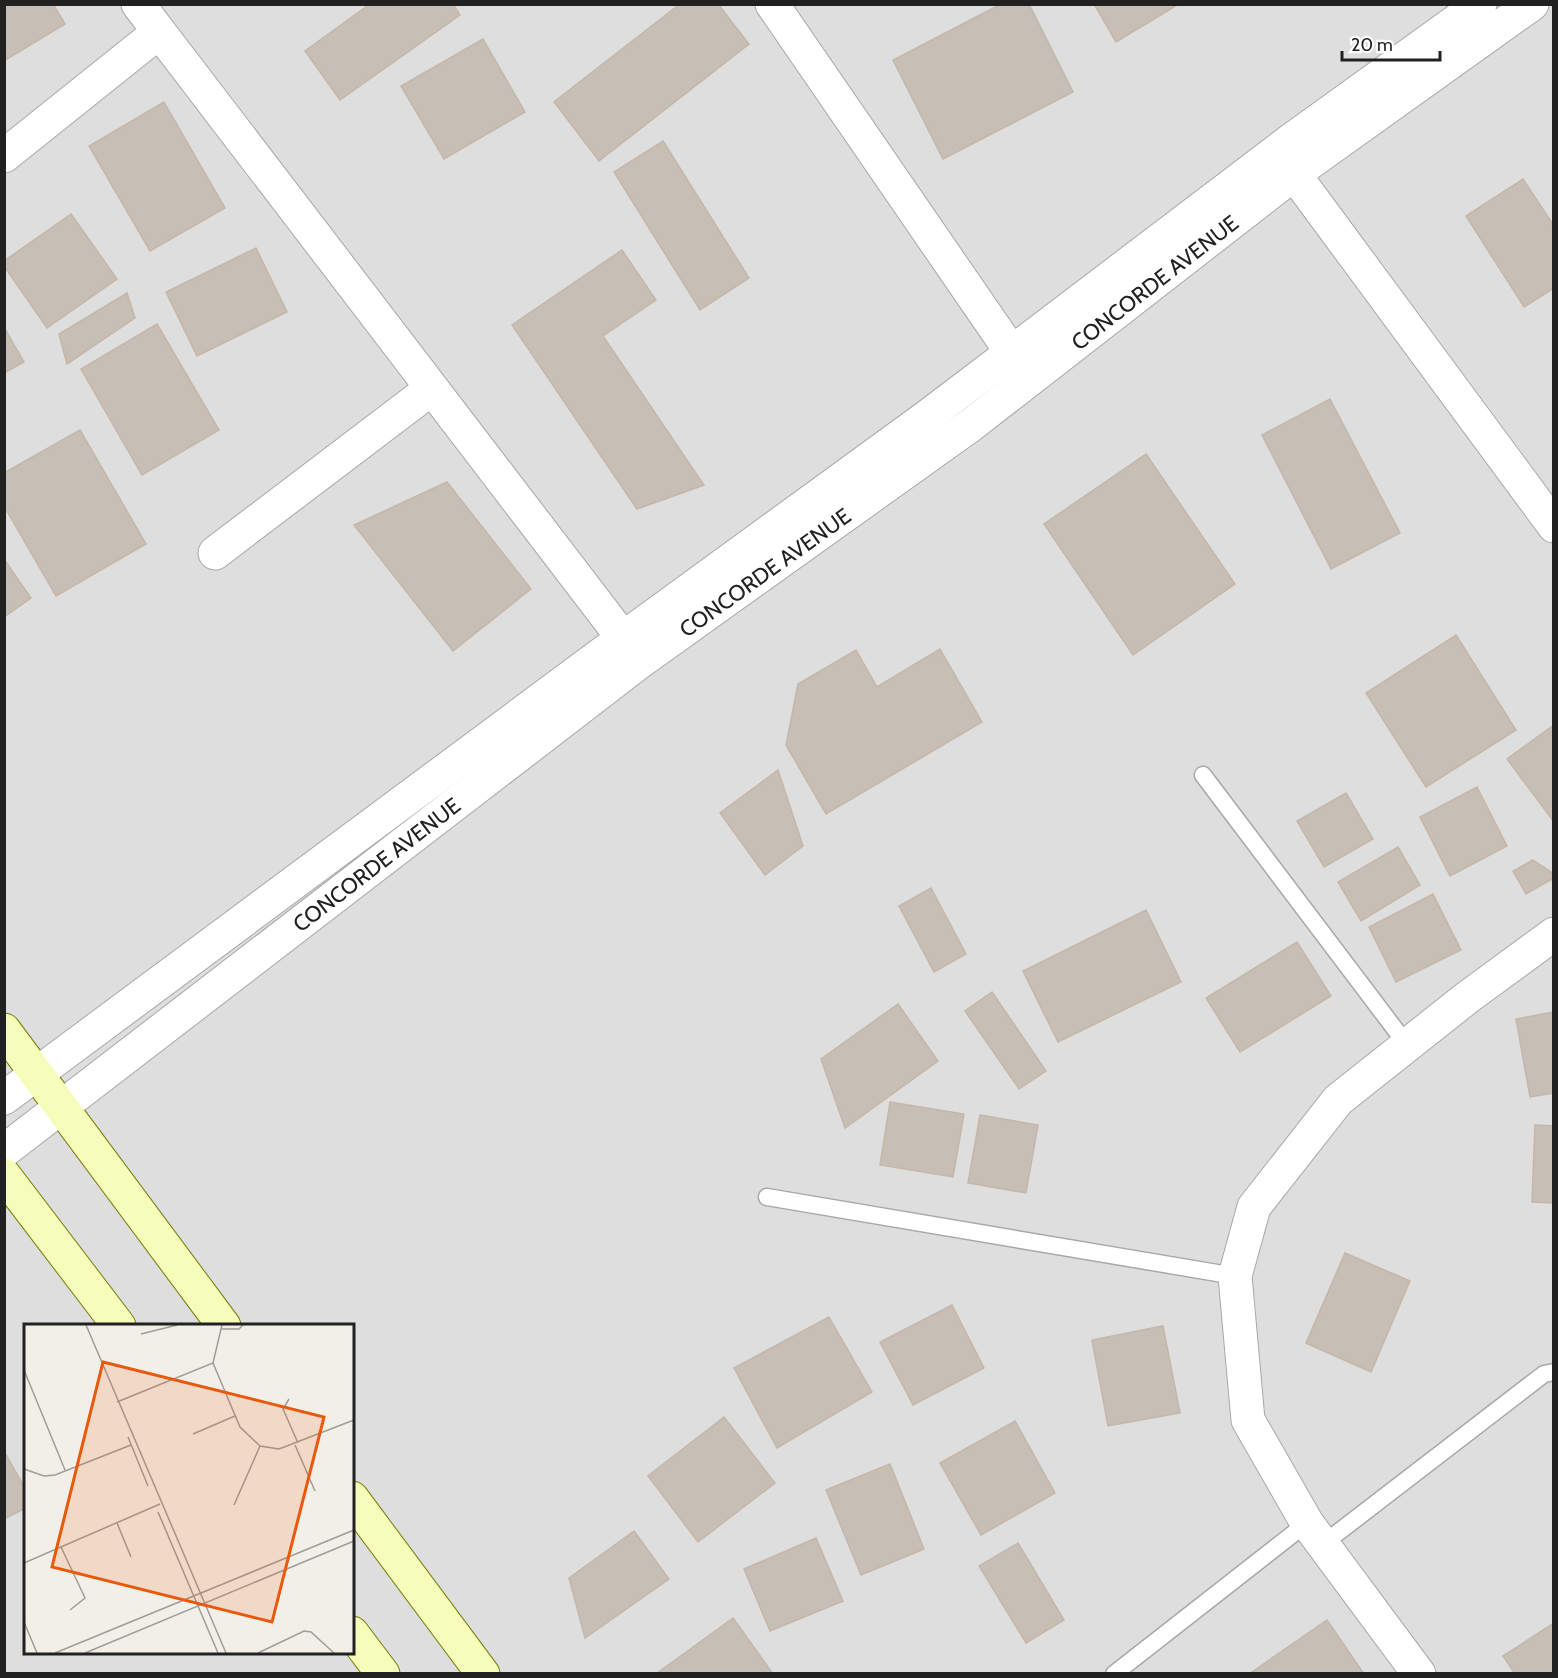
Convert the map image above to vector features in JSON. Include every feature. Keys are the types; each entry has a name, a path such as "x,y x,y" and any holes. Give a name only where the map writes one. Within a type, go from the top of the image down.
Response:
{"main road":[{"path":"4,1030 223,1324"},
{"path":"4,1175 117,1324"},
{"path":"354,1501 483,1674"},
{"path":"354,1637 383,1674"}],"street":[{"path":"138,4 632,650"},
{"path":"772,4 1012,353"},
{"name":"CONCORDE AVENUE","path":"4,1151 632,650 1012,353 1290,141 1480,4"},
{"name":"CONCORDE AVENUE","path":"4,1098 632,650 970,425 1294,174 1532,4"},
{"path":"4,156 159,32"},
{"path":"1294,174 1554,526"},
{"path":"215,553 431,389"},
{"path":"1419,1674 1315,1533 1248,1420 1235,1276 1254,1206 1338,1100 1554,934"}],"lane":[{"path":"1203,775 1407,1045"},
{"path":"767,1197 1235,1276"},
{"path":"1114,1674 1544,1374 1554,1372"}],"shaded area":[{"path":"5,5 1553,5 1553,1673 5,1674"}],"building":[{"path":"4,4 53,4 65,24 4,61"},
{"path":"370,4 453,4 460,15 340,100 305,51"},
{"path":"680,4 718,4 749,44 599,161 554,102"},
{"path":"1001,4 1029,4 1073,92 943,159 893,60"},
{"path":"1094,4 1179,4 1116,42"},
{"path":"483,39 525,112 444,159 401,86"},
{"path":"164,102 225,208 150,251 89,146"},
{"path":"663,141 749,278 700,310 614,172"},
{"path":"1523,179 1554,226 1554,288 1524,307 1466,216"},
{"path":"71,214 117,279 47,328 4,266 4,261"},
{"path":"256,248 287,312 197,356 166,292"},
{"path":"622,250 656,300 603,336 704,485 637,509 512,325"},
{"path":"127,293 135,318 67,364 59,334"},
{"path":"157,324 219,430 142,475 81,369"},
{"path":"4,327 24,362 4,373"},
{"path":"1330,399 1400,533 1331,569 1262,435"},
{"path":"80,430 146,544 56,596 4,506 4,473"},
{"path":"1146,454 1235,584 1133,655 1044,524"},
{"path":"447,482 531,589 453,651 354,525"},
{"path":"4,559 31,598 4,617"},
{"path":"1456,635 1516,730 1426,787 1366,693"},
{"path":"940,649 982,722 826,814 786,745 798,684 856,650 877,687"},
{"path":"1554,725 1554,822 1507,759"},
{"path":"778,770 803,846 765,875 720,813"},
{"path":"1477,787 1507,846 1450,876 1420,817"},
{"path":"1346,793 1373,839 1324,867 1297,821"},
{"path":"1398,847 1420,885 1361,921 1338,882"},
{"path":"1533,860 1554,874 1554,878 1526,894 1513,871"},
{"path":"931,888 966,954 934,972 899,906"},
{"path":"1433,894 1461,950 1396,982 1369,927"},
{"path":"1146,910 1181,982 1058,1042 1023,971"},
{"path":"1297,942 1331,996 1240,1052 1206,998"},
{"path":"992,992 1046,1071 1019,1089 965,1011"},
{"path":"898,1004 938,1061 845,1128 821,1059"},
{"path":"1554,1012 1554,1093 1530,1097 1516,1019"},
{"path":"890,1102 964,1114 953,1177 880,1165"},
{"path":"980,1115 1038,1125 1026,1193 968,1183"},
{"path":"1535,1125 1554,1126 1554,1203 1532,1202"},
{"path":"1345,1253 1410,1281 1371,1372 1306,1343"},
{"path":"952,1305 984,1368 913,1405 880,1342"},
{"path":"829,1317 872,1392 777,1448 734,1368"},
{"path":"1163,1326 1180,1413 1108,1426 1092,1340"},
{"path":"724,1417 775,1483 698,1542 648,1476"},
{"path":"1015,1421 1055,1493 981,1535 940,1463"},
{"path":"4,1451 24,1486 24,1509 4,1519"},
{"path":"890,1464 924,1549 861,1575 826,1490"},
{"path":"634,1531 669,1579 585,1638 569,1578"},
{"path":"816,1538 843,1601 770,1631 744,1569"},
{"path":"1018,1543 1064,1620 1026,1643 979,1566"},
{"path":"733,1618 773,1674 656,1674"},
{"path":"1327,1620 1364,1674 1249,1674"},
{"path":"1554,1623 1554,1674 1515,1674 1503,1656"}]}
